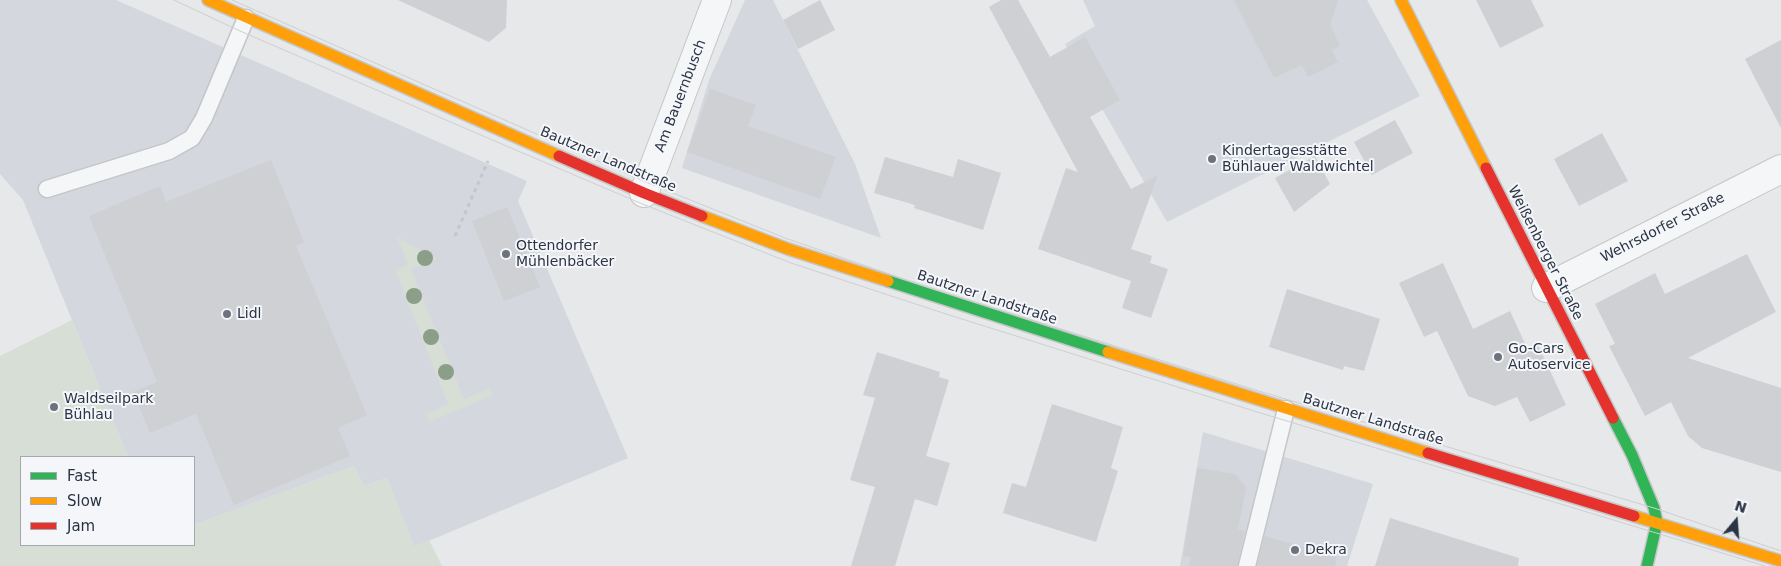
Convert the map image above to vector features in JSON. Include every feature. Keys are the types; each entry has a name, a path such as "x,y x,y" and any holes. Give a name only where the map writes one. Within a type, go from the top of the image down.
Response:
{"main road":[{"name":"Bautzner Landstraße","path":"208,0 644,193 788,249 926,295 1286,409 1781,561"},
{"name":"Weißenberger Straße","path":"1401,0 1632,455 1654,508 1656,522"},
{"path":"1647,566 1656,522"}],"street":[{"name":"Am Bauernbusch","path":"644,193 718,0"},
{"name":"Wehrsdorfer Straße","path":"1546,288 1781,168"}],"lane":[{"path":"47,189 169,151 192,138 204,118 246,18"},
{"path":"1247,566 1286,409"}],"path":[{"path":"455,236 501,130"}],"shaded area":[{"path":"0,0 116,0 527,181 518,201 628,458 414,547 387,478 364,486 354,466 195,525 195,456 128,456 23,200 0,174"},
{"path":"745,0 773,0 855,164 881,238 682,168 709,80"},
{"name":"Kindertagesstätte Bühlauer Waldwichtel","path":"1083,0 1367,0 1420,96 1167,222 1065,44 1095,26"},
{"path":"397,237 437,259 411,269 464,399 490,388 493,395 429,422 426,414 448,404 395,270 408,265"},
{"path":"72,320 128,456 20,456 20,546 195,546 195,525 354,466 364,486 387,478 414,546 429,540 442,566 0,566 0,356"},
{"path":"1203,432 1373,484 1347,566 1180,566"}],"building":[{"path":"398,0 507,0 506,28 489,42"},
{"path":"820,0 835,30 798,49 783,20"},
{"path":"1001,0 1018,0 1050,57 1085,37 1120,100 1090,117 1131,189 1158,175 1131,249 1152,256 1150,263 1168,269 1151,318 1122,308 1131,281 1038,249 1066,168 1078,172 989,7"},
{"path":"1234,0 1338,0 1330,24 1340,46 1331,50 1338,62 1308,77 1302,65 1274,78"},
{"path":"1476,0 1531,0 1544,26 1500,48"},
{"path":"1781,40 1781,128 1745,59"},
{"path":"710,89 756,105 748,126 836,157 820,199 687,152"},
{"path":"1395,120 1413,153 1372,175 1354,142"},
{"path":"1602,133 1628,181 1579,206 1554,159"},
{"path":"1315,156 1330,184 1294,212 1275,178"},
{"path":"885,157 953,177 958,159 1001,173 983,230 914,208 915,205 874,193"},
{"name":"Lidl","path":"271,160 304,242 296,246 367,415 338,428 350,456 234,505 196,414 150,433 133,392 157,382 89,216 160,186 166,202"},
{"name":"Ottendorfer Mühlenbäcker","path":"507,207 540,287 504,301 472,221"},
{"path":"1747,254 1776,312 1688,358 1781,388 1781,472 1702,448 1688,436 1671,402 1645,416 1609,346 1615,344 1595,304 1655,273 1665,294"},
{"path":"1443,263 1473,329 1510,311 1528,350 1538,345 1566,405 1530,422 1517,397 1495,406 1468,396 1437,331 1424,337 1399,283"},
{"path":"1287,289 1380,319 1364,371 1344,366 1343,370 1269,347"},
{"path":"877,352 940,372 939,377 949,380 926,456 950,463 937,506 915,499 895,566 851,566 875,487 850,480 875,398 863,395"},
{"path":"1052,404 1123,427 1111,468 1118,471 1096,542 1003,513 1012,483 1026,487"},
{"path":"1197,468 1235,474 1246,487 1238,529 1245,531 1237,566 1189,566 1191,557 1183,556"},
{"path":"1390,518 1519,558 1518,566 1375,566"},
{"name":"Dekra","path":"1265,536 1337,557 1335,566 1257,566"}],"tram line":[{"path":"174,0 240,31 640,203 791,263 1254,411 1765,566"},
{"path":"232,0 648,183 785,238 927,287 1262,392 1654,508 1781,551"}],"traffic: fast":[{"path":"888,281 1108,352"},
{"path":"1613,418 1632,455 1654,508 1657,522 1647,566"}],"traffic: slow":[{"path":"208,0 559,156"},
{"path":"1401,0 1486,168"},
{"path":"702,216 788,249 888,281"},
{"path":"1108,352 1428,453"},
{"path":"1634,516 1781,561"}],"traffic: jam":[{"path":"559,156 702,216"},
{"path":"1486,168 1613,418"},
{"path":"1428,453 1634,516"}],"place":[{"name":"Kindertagesstätte Bühlauer Waldwichtel","path":"1212,159"},
{"name":"Ottendorfer Mühlenbäcker","path":"506,254"},
{"name":"Lidl","path":"227,314"},
{"name":"Go-Cars Autoservice","path":"1498,357"},
{"name":"Waldseilpark Bühlau","path":"54,407"},
{"name":"Dekra","path":"1295,550"}]}
